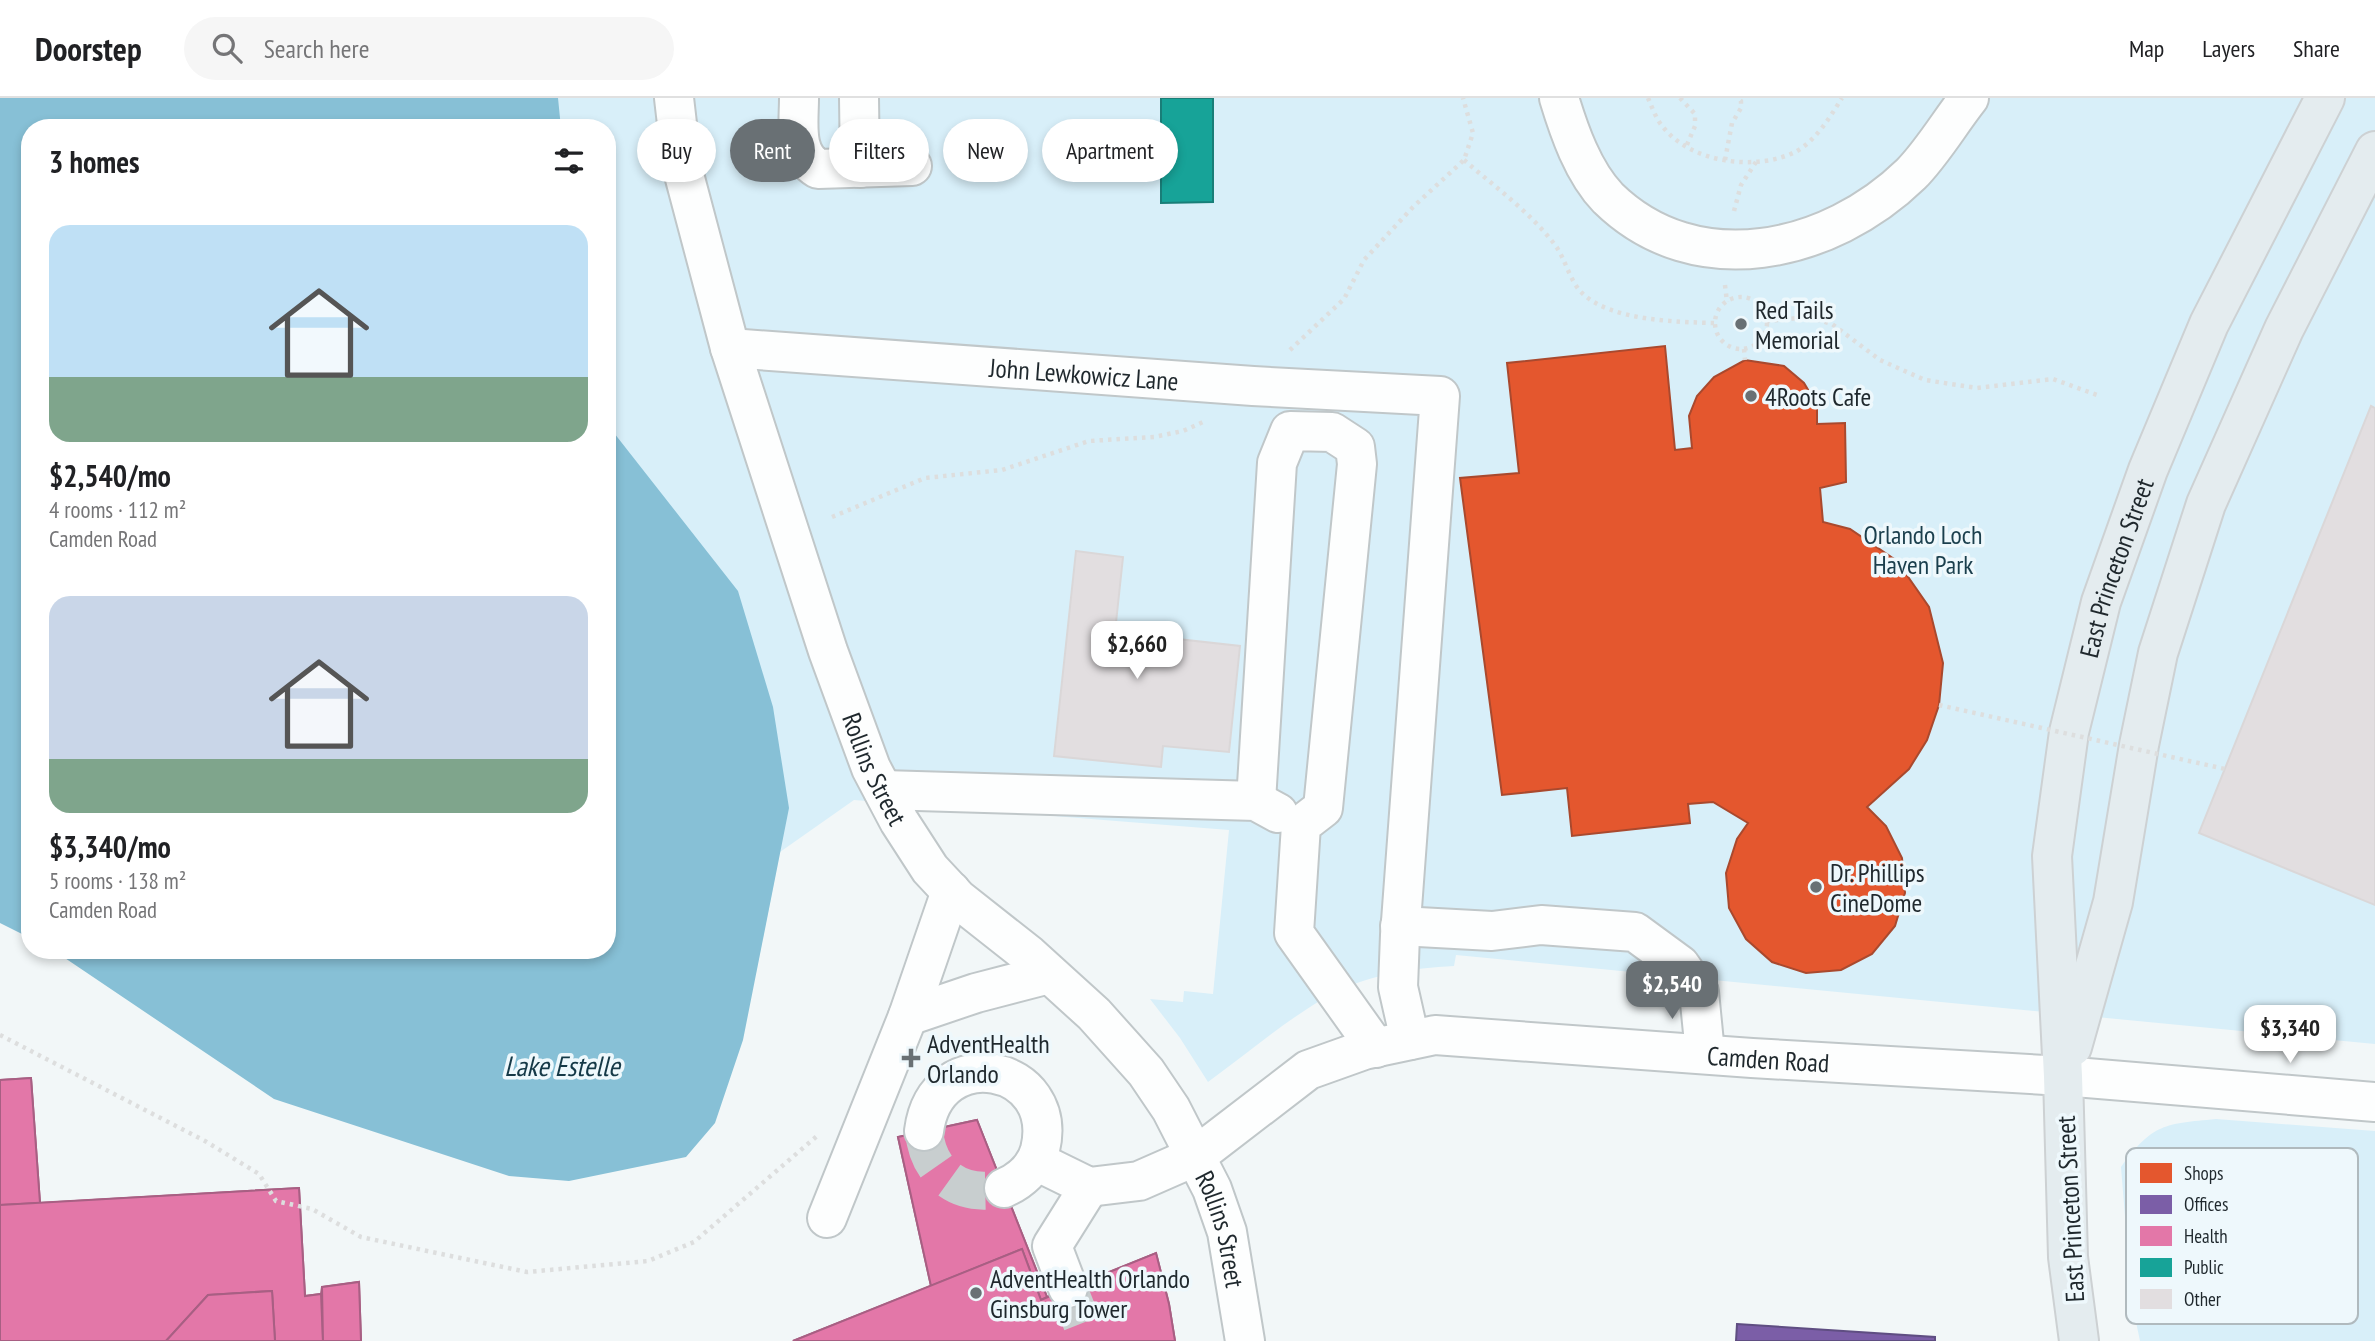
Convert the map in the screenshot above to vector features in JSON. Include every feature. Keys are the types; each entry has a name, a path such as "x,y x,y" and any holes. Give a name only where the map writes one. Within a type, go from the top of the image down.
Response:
{"main road":[{"name":"East Princeton Street","path":"2079,1341 2068,1257 2063,1076 2052,856 2069,732 2101,602 2148,470 2209,324 2325,98"},
{"name":"East Princeton Street","path":"2063,1076 2113,902 2139,745 2158,653 2206,504 2284,329 2375,151"}],"street":[{"name":"Rollins Street","path":"674,98 682,167 730,348 828,651 871,768 899,821 930,869 951,891 1094,1014 1146,1072 1171,1109 1212,1189 1227,1232 1245,1341"},
{"path":"799,98 800,150 807,163 818,169 829,169"},
{"path":"859,98 859,119"},
{"path":"1559,98 1567,125 1587,167 1607,197 1640,222 1681,242 1727,251 1789,244 1829,229 1866,208 1911,174 1969,98"},
{"name":"John Lewkowicz Lane","path":"730,348 1240,385 1440,396 1400,926"},
{"path":"1256,801 1277,463 1290,431 1332,432 1355,447 1357,464 1322,808 1301,825 1294,933 1393,1044"},
{"path":"883,790 1256,801 1301,825"},
{"path":"827,1218 908,1016 951,891"},
{"path":"1393,1044 1400,926 1492,931 1541,925 1635,932 1680,965 1699,992 1704,1053"},
{"path":"908,1016 976,993 1049,974"},
{"name":"Camden Road","path":"1089,1187 1139,1181 1196,1156 1308,1070 1393,1044 1435,1035 2063,1076 2375,1102"},
{"path":"924,1131 926,1116 934,1098 947,1084 965,1075 985,1072 1004,1075 1021,1085 1034,1100 1042,1117 1043,1137 1035,1161 1028,1172 1013,1185 1004,1188"},
{"path":"1035,1161 1089,1187 1052,1247 1068,1288"}],"path":[{"path":"1648,98 1662,127 1686,147 1725,160 1756,161 1781,157 1799,150 1825,125 1842,98"},
{"path":"1680,98 1695,114 1695,126 1686,147"},
{"path":"1725,160 1732,124 1741,108 1741,101 1737,98"},
{"path":"1464,160 1532,219 1556,246 1581,291 1609,309 1620,312 1664,322 1715,324"},
{"path":"1731,221 1741,185 1756,161"},
{"path":"1734,298 1740,298 1758,304 1766,321 1766,328 1758,343 1744,349 1727,345 1716,332 1715,324 1720,307 1734,298"},
{"path":"1766,321 1809,317 1832,324 1880,360 1926,380 1977,388 2053,379 2097,395"},
{"path":"1744,349 1745,360"},
{"path":"1939,705 2225,769"},
{"path":"0,1035 205,1141 259,1174 276,1201 312,1209 361,1237 527,1272 648,1261 694,1242 824,1130"}],"green space":[{"name":"Orlando Loch Haven Park","path":"461,98 2375,98 2375,1044 1456,955 1454,966 1390,974 1359,982 1330,995 1283,1025 1208,1082 1180,1038 1150,999 1183,1002 1184,991 1213,994 1229,830 854,800 780,852 756,973 616,569 616,119 462,119"},
{"path":"2216,1119 2375,1131 2375,1341 2140,1341 2136,1324 2358,1324 2358,1148 2137,1148 2161,1128 2184,1122"},
{"path":"2126,1161 2126,1229 2121,1167"}],"water":[{"path":"0,98 558,98 560,119 21,119 21,934 0,923"},
{"name":"Lake Estelle","path":"616,435 738,591 773,707 789,808 743,1040 715,1123 686,1157 569,1181 509,1176 274,1099 66,959 616,959"}],"building: Shops":[{"path":"1665,346 1675,450 1692,448 1689,416 1697,396 1714,377 1745,360 1784,366 1804,383 1817,405 1817,424 1845,423 1846,482 1820,488 1823,522 1850,529 1897,561 1929,607 1943,663 1939,705 1927,740 1909,769 1867,807 1886,826 1902,858 1905,893 1895,926 1872,954 1841,970 1806,973 1772,962 1746,939 1729,908 1726,873 1737,839 1748,823 1713,802 1688,804 1690,823 1572,836 1567,788 1502,795 1460,478 1519,473 1507,363"}],"building: Offices":[{"path":"1737,1324 1935,1337 1935,1341 1736,1341"}],"building: Health":[{"path":"31,1078 40,1203 299,1188 305,1296 321,1294 322,1287 359,1282 361,1341 0,1341 0,1080"},
{"path":"31,1078 40,1203 0,1205 0,1080"},
{"name":"AdventHealth Orlando","path":"977,1120 1047,1297 1156,1253 1175,1341 1009,1341 994,1306 927,1341 793,1341 931,1286 898,1137"},
{"path":"977,1120 1047,1297 1041,1300 1022,1249 931,1286 898,1137"},
{"path":"299,1188 305,1296 321,1294 323,1341 275,1341 272,1291 208,1295 166,1341 0,1341 0,1205"},
{"name":"AdventHealth Orlando Ginsburg Tower","path":"1022,1249 1041,1300 1156,1253 1175,1341 793,1341"},
{"path":"359,1282 361,1341 323,1341 322,1287"},
{"path":"272,1291 275,1341 166,1341 208,1295"}],"building: Public":[{"path":"1161,98 1213,98 1213,202 1161,203 1161,182 1178,182 1178,119 1161,119"}],"building: Other":[{"path":"2371,406 2375,408 2375,905 2199,833"},
{"path":"1076,551 1123,557 1115,632 1240,646 1229,752 1163,746 1161,767 1054,756"}],"tunnel":[{"path":"924,1131 932,1160 949,1180 974,1190 1004,1188"},
{"path":"1068,1288 1089,1341"}],"place":[{"name":"Red Tails Memorial","path":"1741,324"},
{"name":"4Roots Cafe","path":"1751,396"},
{"name":"Dr. Phillips CineDome","path":"1816,887"},
{"name":"AdventHealth Orlando","path":"911,1058"},
{"name":"AdventHealth Orlando Ginsburg Tower","path":"976,1293"}]}
